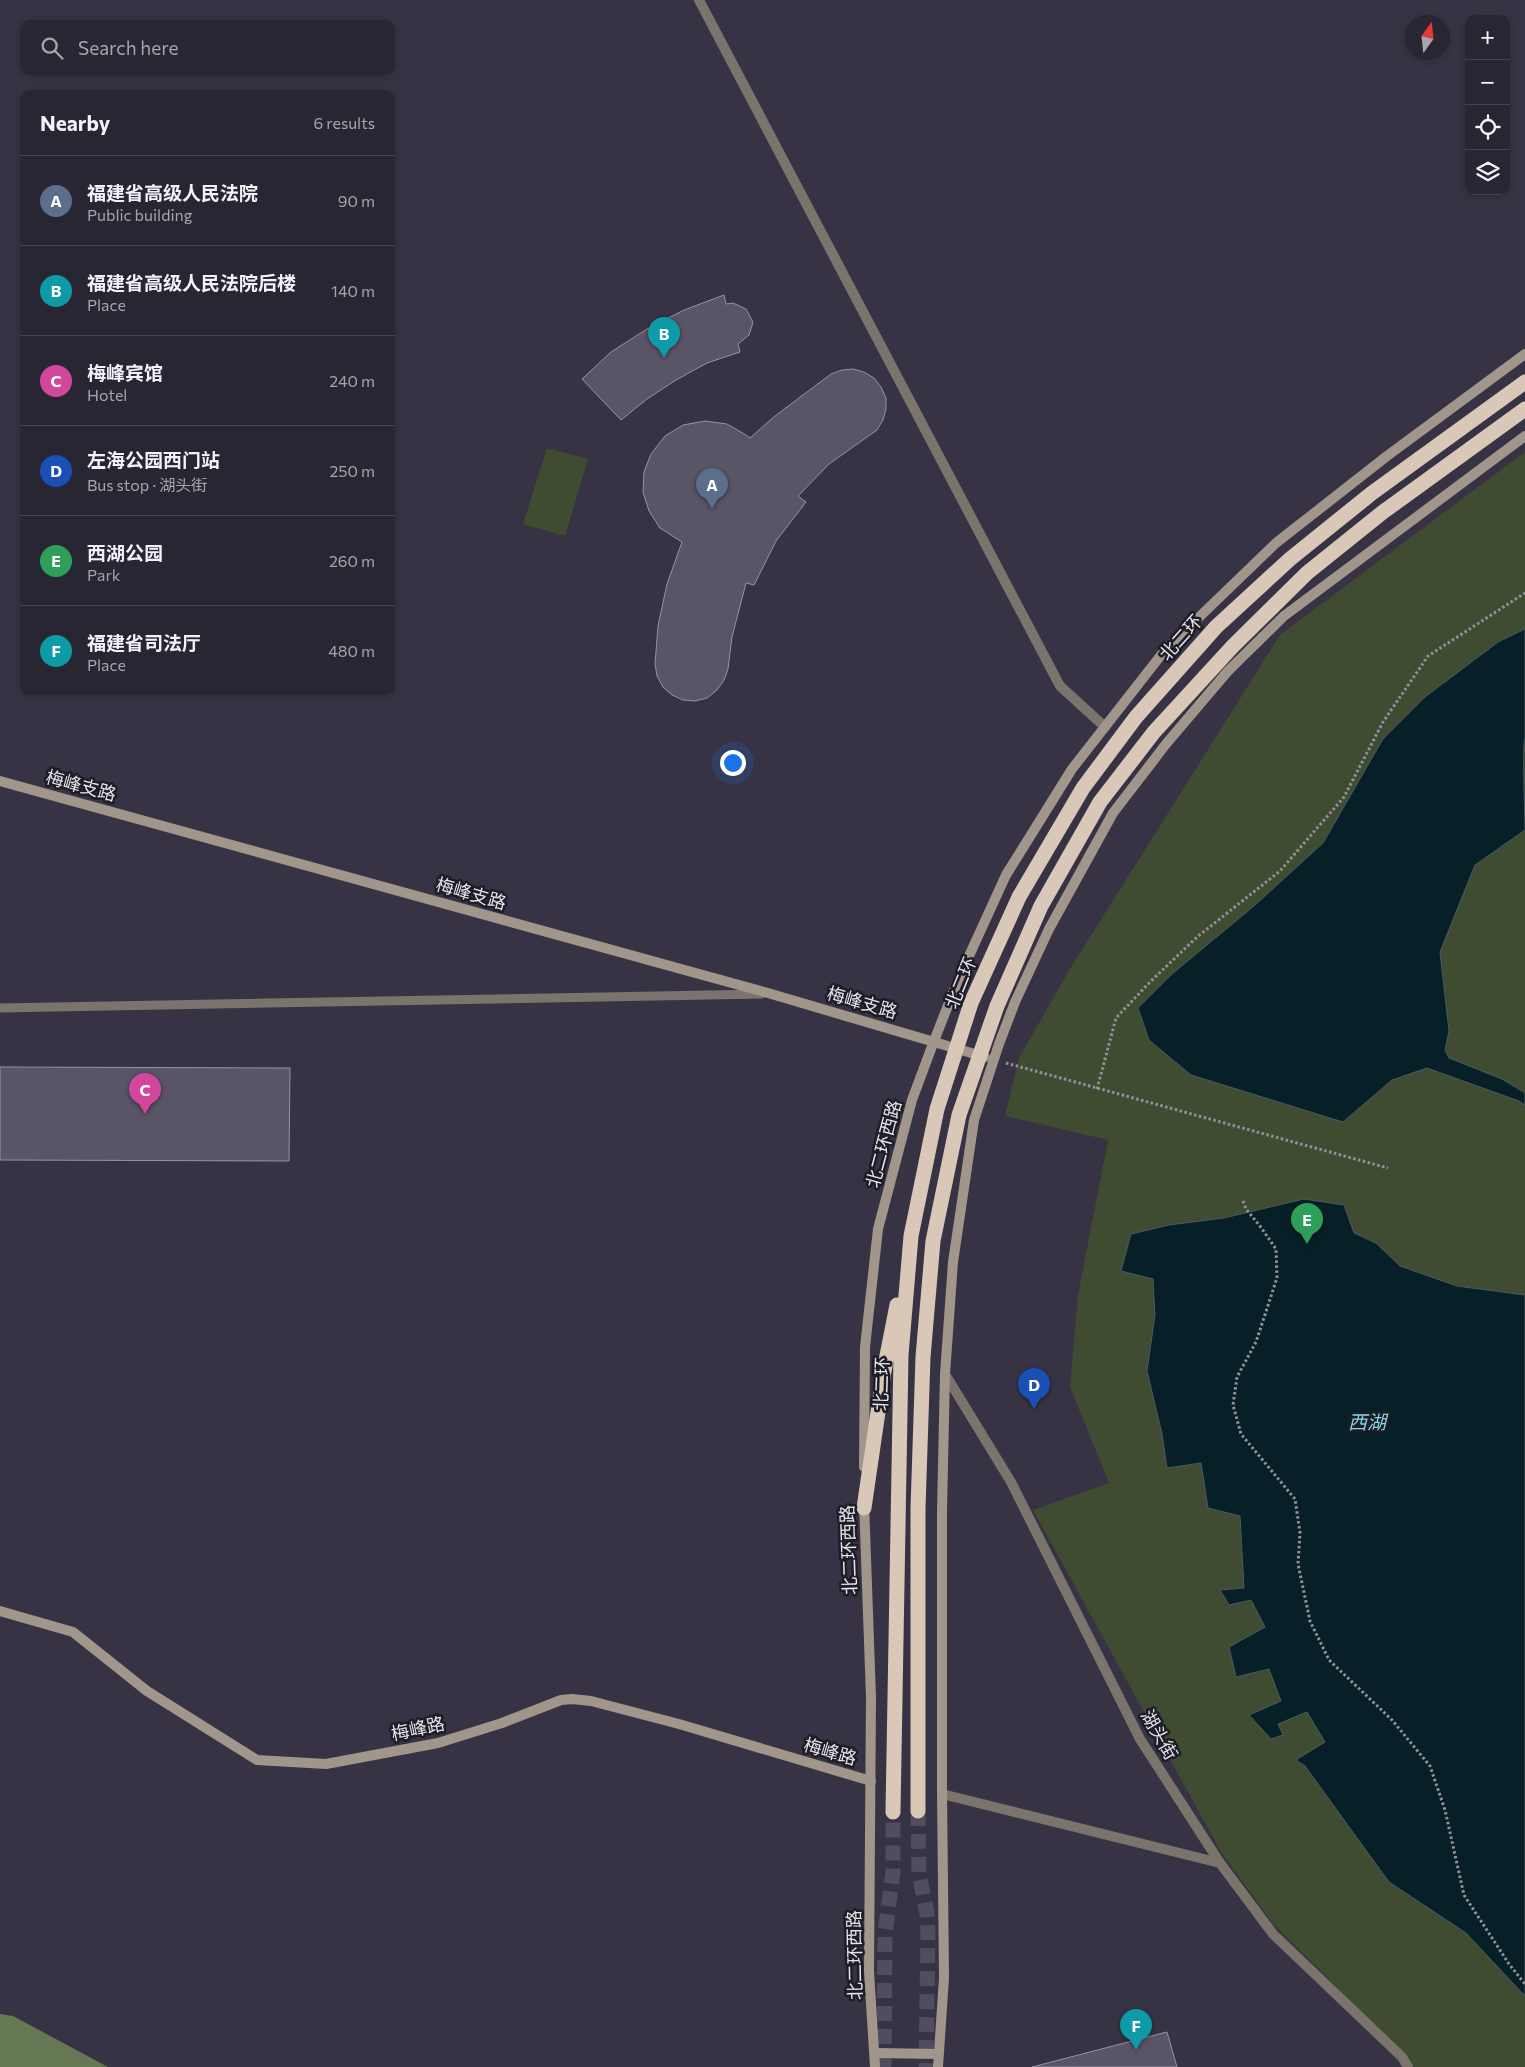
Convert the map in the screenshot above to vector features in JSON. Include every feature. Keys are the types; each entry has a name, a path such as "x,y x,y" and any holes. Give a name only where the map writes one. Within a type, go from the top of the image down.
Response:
{"highway":[{"name":"北二环","path":"893,1812 901,1355 911,1236 938,1109 971,1003 1019,897 1082,788 1136,717 1216,627 1290,559 1372,493 1525,382"},
{"path":"918,1811 918,1508 924,1357 933,1240 959,1115 997,1006 1041,906 1100,802 1154,732 1233,646 1307,573 1383,512 1525,408"},
{"path":"864,1508 884,1371 911,1236"}],"main road":[{"name":"北二环西路","path":"875,2067 876,2053 869,1971 871,1697 864,1508 865,1348 878,1230 912,1100 934,1041 958,980 1006,875 1072,769 1165,650 1276,543 1387,456 1525,354"},
{"path":"938,2067 944,1978 942,1510 945,1374 953,1262 974,1120 993,1060 1015,1002 1049,929 1113,813 1166,744 1228,670 1284,616 1525,436"},
{"name":"梅峰支路","path":"0,781 768,993 934,1041"},
{"path":"934,1041 993,1060"},
{"name":"梅峰路","path":"0,1611 73,1632 147,1691 257,1760 326,1764 438,1743 502,1723 561,1700 572,1699 591,1701 679,1724 871,1781"},
{"path":"876,2053 938,2054"}],"street":[{"path":"699,0 1060,686 1105,727"},
{"name":"湖头街","path":"945,1374 1011,1482 1140,1739 1220,1863 1273,1934 1402,2057 1408,2067"},
{"path":"942,1794 1220,1863"}],"lane":[{"path":"0,1008 768,993"}],"path":[{"path":"1097,1089 1116,1018 1150,982 1198,937 1280,871 1344,797 1383,722 1428,656 1525,593"},
{"path":"993,1060 1388,1168"},
{"path":"1243,1201 1246,1209 1276,1249 1277,1278 1256,1342 1236,1377 1233,1405 1241,1434 1295,1499 1300,1533 1298,1564 1310,1621 1329,1660 1392,1720 1430,1766 1445,1810 1464,1895 1509,1964 1525,1984"}],"green space":[{"path":"547,448 588,459 565,536 523,524"},
{"path":"1525,452 1525,2067 1407,2067 1330,1980 1273,1924 1221,1852 1033,1510 1109,1483 1070,1387 1078,1295 1108,1140 1005,1116 1019,1058 1068,972 1280,635"},
{"path":"0,2014 13,2016 108,2067 0,2067"}],"water":[{"path":"1525,629 1525,830 1475,865 1440,952 1449,1031 1445,1050 1449,1058 1502,1079 1525,1093 1525,1105 1519,1101 1427,1068 1392,1080 1343,1122 1191,1075 1149,1040 1138,1008 1172,974 1254,906 1323,843 1383,739 1425,697 1498,642"},
{"name":"西湖","path":"1304,1199 1344,1205 1354,1233 1376,1243 1400,1266 1457,1286 1525,1295 1525,1996 1466,1933 1389,1882 1305,1766 1296,1760 1325,1742 1307,1712 1278,1724 1283,1735 1271,1739 1249,1715 1281,1701 1269,1669 1236,1677 1229,1647 1265,1627 1251,1600 1229,1605 1220,1590 1244,1588 1240,1516 1208,1508 1201,1463 1167,1468 1162,1434 1147,1371 1155,1315 1153,1279 1121,1271 1131,1234 1169,1225 1224,1218"}],"building":[{"path":"724,295 726,304 733,303 746,309 753,322 749,335 738,344 740,352 707,363 676,380 647,399 621,420 582,379 611,352 647,329 684,310"},
{"path":"853,369 864,372 874,378 881,387 886,398 883,420 877,430 829,464 798,496 806,502 776,541 754,585 746,583 732,637 728,669 724,680 717,690 707,698 695,701 683,700 672,695 663,687 657,676 655,664 658,626 667,584 682,542 660,528 649,511 643,492 644,472 651,454 665,436 683,425 705,421 727,424 750,438 775,416 831,374"},
{"path":"0,1067 290,1068 289,1161 0,1160"},
{"path":"1167,2032 1177,2067 1032,2067"}],"tunnel":[{"path":"918,1811 919,1873 927,1913 928,1933 926,2067"},
{"path":"884,2067 885,1933 893,1872 893,1812"}],"place":[{"name":"福建省高级人民法院后楼","path":"664,358"},
{"name":"福建省高级人民法院","path":"712,509"},
{"name":"梅峰宾馆","path":"145,1114"},
{"name":"西湖公园","path":"1307,1244"},
{"name":"左海公园西门站","path":"1034,1409"},
{"name":"福建省司法厅","path":"1136,2050"}]}
